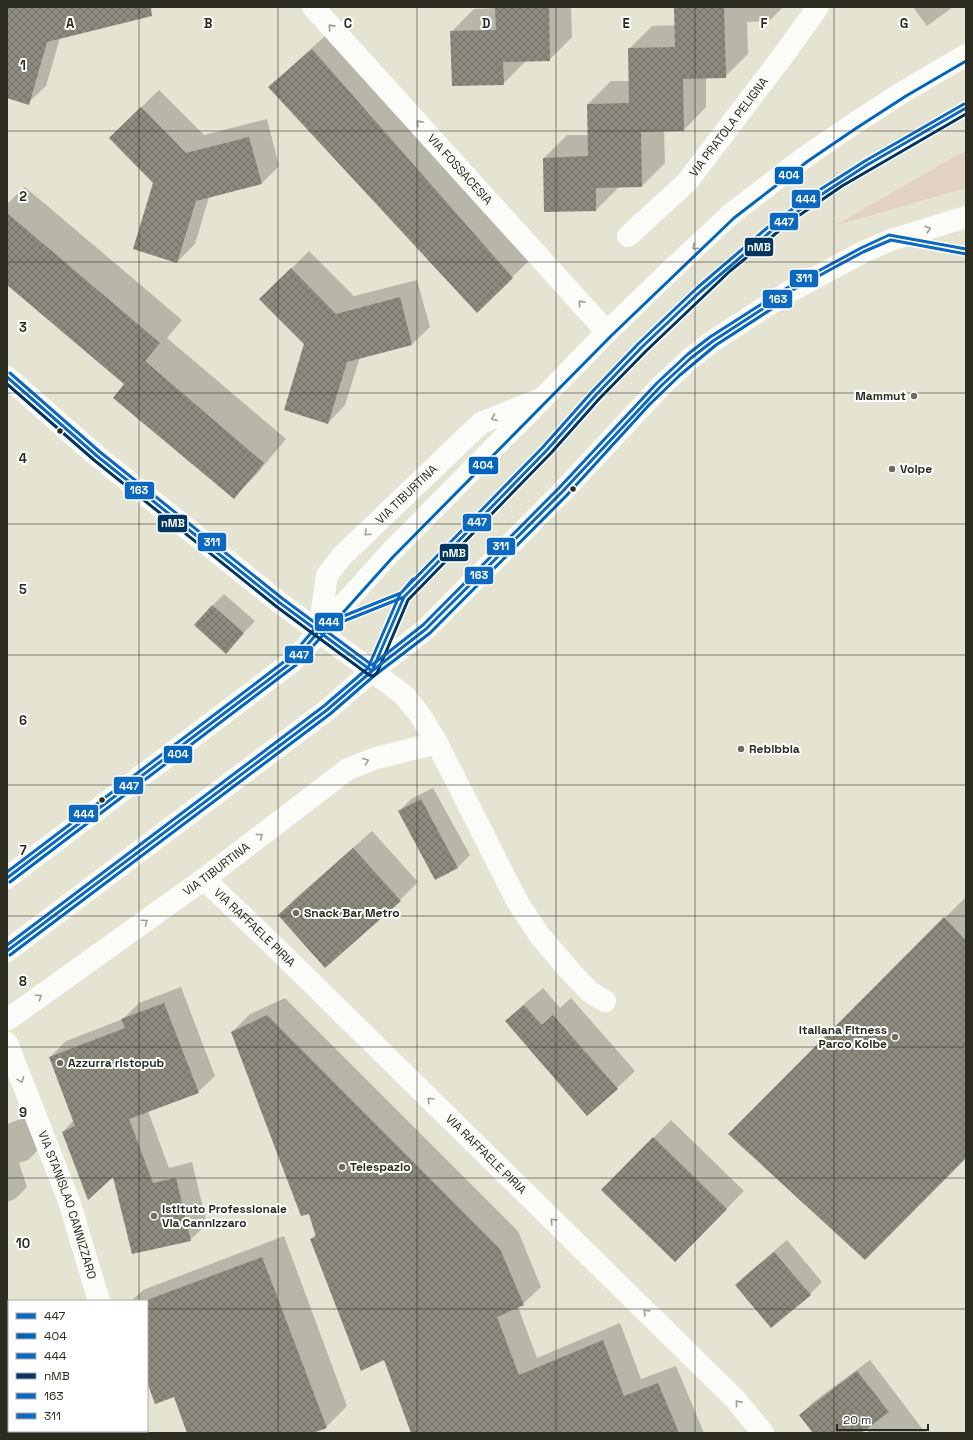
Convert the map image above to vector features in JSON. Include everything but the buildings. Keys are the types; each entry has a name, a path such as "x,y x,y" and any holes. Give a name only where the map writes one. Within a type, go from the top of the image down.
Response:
{"street":[{"name":"VIA FOSSACESIA","path":"314,7 607,332"},
{"name":"VIA PRATOLA PELIGNA","path":"628,236 687,182 818,7"},
{"name":"VIA TIBURTINA","path":"7,878 298,656 388,555 607,332 699,243 732,214 805,157 903,92 966,55"},
{"path":"7,951 327,710 372,671 426,629 563,491 661,386 681,367 713,341 787,293 863,252 891,240 966,217"},
{"path":"7,377 97,456 280,603 405,696 420,715 437,743 518,903 540,936 570,971 590,992 605,1001"},
{"name":"VIA TIBURTINA","path":"319,631 327,575 343,555 481,423 543,398"},
{"name":"VIA TIBURTINA","path":"7,1020 204,879 348,769 376,758 437,743"},
{"name":"VIA RAFFAELE PIRIA","path":"204,879 735,1399 763,1433"},
{"name":"VIA STANISLAO CANNIZZARO","path":"7,1043 69,1201 99,1300"}],"shaded area":[{"path":"966,150 966,188 834,226"}],"transit line":[{"name":"404","path":"10,882 296,665 392,558 611,336 734,218 808,161 855,129 906,96 966,61"},
{"name":"444","path":"7,945 324,706 368,668 400,594 543,447 591,393 638,344 697,288 767,228 810,196 865,161 964,104"},
{"name":"447","path":"7,951 327,710 372,671 404,597 547,450 595,396 642,347 700,292 770,232 813,200 867,165 966,108"},
{"name":"nMB","path":"7,384 94,460 277,607 369,675 373,676 377,673 408,600 551,453 599,399 646,351 730,271 791,221 842,186 966,114"},
{"name":"311","path":"10,373 100,452 283,599 372,665 423,625 559,488 657,383 688,354 710,337 785,289 861,248 889,235 966,249"},
{"name":"163","path":"7,377 97,456 280,603 372,671 426,629 563,491 661,386 691,358 713,341 787,293 863,252 891,240 966,254"},
{"name":"404","path":"10,955 330,714 375,675 430,633 567,495 649,405 680,375 716,345 790,297"},
{"name":"444","path":"7,872 285,661 294,653 316,627 401,593 413,579"},
{"name":"447","path":"7,878 288,665 298,656 319,631 404,597"}],"place":[{"name":"Mammut","path":"914,396"},
{"name":"Volpe","path":"892,469"},
{"name":"Rebibbia","path":"741,749"},
{"name":"Snack Bar Metro","path":"296,913"},
{"name":"Italiana Fitness Parco Kolbe","path":"895,1037"},
{"name":"Azzurra ristopub","path":"60,1063"},
{"name":"Telespazio","path":"342,1167"},
{"name":"Istituto Professionale Via Cannizzaro","path":"154,1216"}]}
